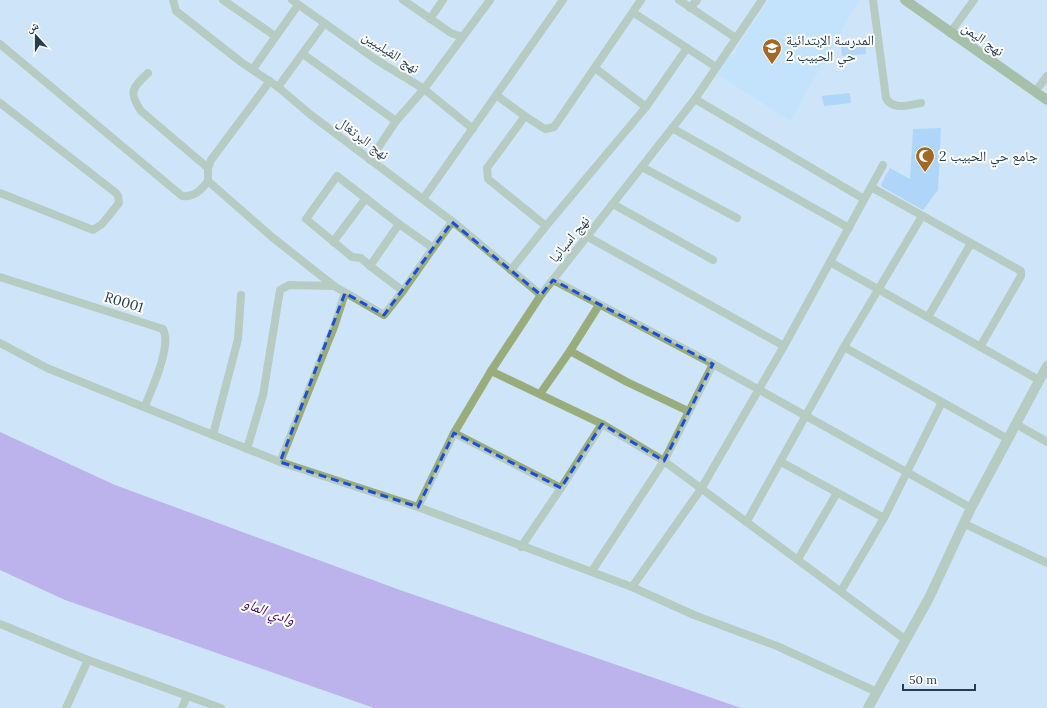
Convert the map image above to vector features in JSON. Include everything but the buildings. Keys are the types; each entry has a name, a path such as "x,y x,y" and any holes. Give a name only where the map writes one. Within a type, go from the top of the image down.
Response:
{"main road":[{"name":"نهج اليمن","path":"905,0 1047,100"}],"street":[{"name":"نهج البرتغال","path":"173,0 176,11 241,62 278,87 311,115 423,199 541,295"},
{"path":"223,0 275,36"},
{"path":"403,0 455,35 462,36"},
{"path":"430,19 443,0"},
{"path":"370,160 396,120 424,89 490,0"},
{"path":"423,199 563,0"},
{"path":"496,94 545,129 554,128 642,0"},
{"path":"678,0 736,38"},
{"path":"690,8 697,0"},
{"name":"نهج اسبانيا","path":"418,507 454,433 491,371 541,295 695,99 762,0"},
{"path":"873,0 886,98 890,103 896,106 921,103"},
{"path":"950,33 974,0"},
{"path":"253,69 295,2"},
{"name":"نهج الفيليبين","path":"295,2 375,59 424,89 473,129"},
{"path":"634,13 716,68"},
{"path":"278,87 324,24"},
{"path":"0,44 182,196 187,197 201,190 208,181 208,168 211,160 270,81"},
{"path":"511,270 646,107 687,48"},
{"path":"303,54 396,120"},
{"path":"595,68 646,107"},
{"path":"148,73 135,85 132,92 135,102 141,111 208,168"},
{"path":"1035,92 1047,76"},
{"path":"695,99 864,199"},
{"path":"0,103 116,193 119,203 102,224 93,230 0,193"},
{"path":"525,116 487,168 486,174 488,179 546,226"},
{"path":"672,128 849,228"},
{"path":"632,587 701,489 784,346 883,165"},
{"path":"642,167 737,218"},
{"path":"402,292 361,258 352,257 306,219 337,176 433,248"},
{"path":"208,181 272,237 334,286 384,315 452,222"},
{"path":"871,188 970,245 1016,267 1021,273 980,347"},
{"path":"333,242 366,198"},
{"path":"613,204 713,260"},
{"path":"747,521 844,347 922,216"},
{"path":"370,266 399,224"},
{"path":"588,237 784,346"},
{"path":"928,317 970,245"},
{"path":"830,262 1039,380"},
{"name":"R0001","path":"0,277 163,329 166,337 160,362 145,406"},
{"path":"553,280 713,364 971,508"},
{"path":"247,449 263,395 280,290 289,285 334,286"},
{"path":"280,462 334,327 345,293"},
{"path":"213,434 238,339 241,294"},
{"path":"540,394 570,351 599,305"},
{"path":"0,343 48,368 145,406 247,449 280,462 418,507 521,547 592,571 694,615 777,646 877,692"},
{"path":"844,347 1008,439"},
{"path":"570,351 626,382 688,411"},
{"path":"592,571 664,461 713,364"},
{"path":"868,708 906,640 965,524 971,508 1047,366"},
{"path":"491,371 602,424 664,461 906,640"},
{"path":"841,592 884,518 905,472 942,402"},
{"path":"521,547 602,424"},
{"path":"1016,424 1047,442"},
{"path":"454,433 561,488"},
{"path":"781,462 884,518"},
{"path":"798,559 837,493"},
{"path":"965,524 1047,563"},
{"path":"0,624 88,660 221,708"},
{"path":"66,708 88,660"},
{"path":"182,708 187,696"}],"highlighted area":[{"path":"452,222 541,295 553,280 713,364 664,461 602,424 561,488 454,433 418,507 280,462 345,293 384,315"}],"shaded area":[{"name":"المدرسة الإبتدائية حي الحبيب 2","path":"769,0 859,0 790,121 717,74 730,55 734,55 737,52 736,48"}],"water":[{"name":"وادي الماو","path":"0,432 115,485 400,590 741,708 374,708 65,600 0,570"}],"place":[{"name":"المدرسة الإبتدائية حي الحبيب 2","path":"772,65"},
{"name":"جامع حي الحبيب 2","path":"925,173"}]}
